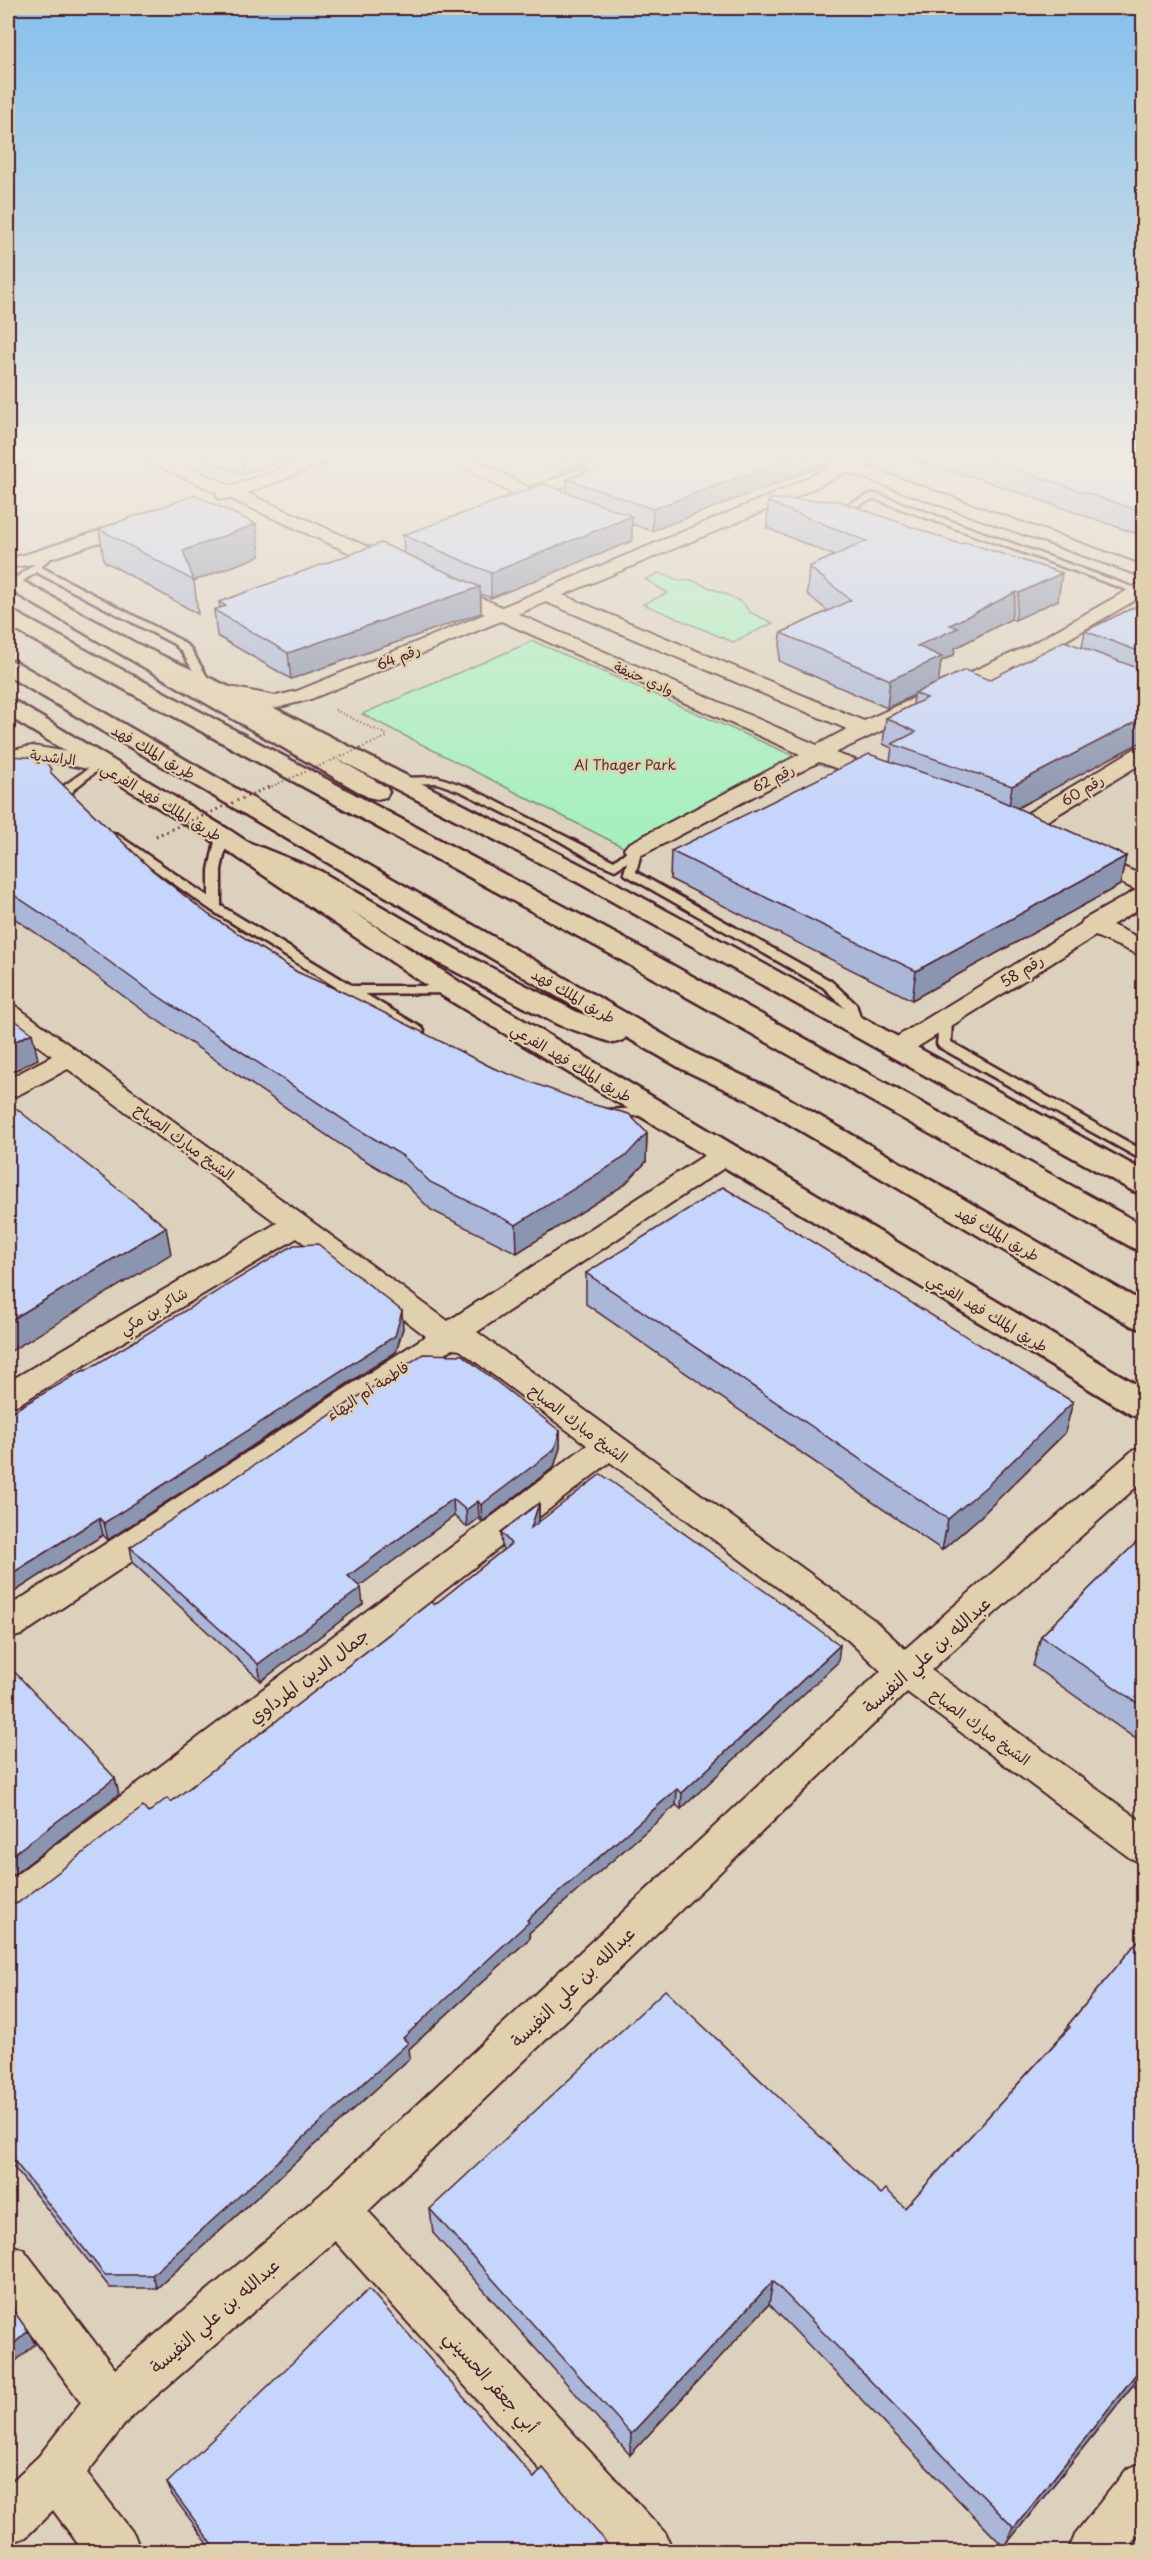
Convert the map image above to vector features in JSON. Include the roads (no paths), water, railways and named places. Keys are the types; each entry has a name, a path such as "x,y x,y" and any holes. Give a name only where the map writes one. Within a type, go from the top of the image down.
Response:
{"main road":[{"path":"10,576 131,651 537,885 615,945"},
{"path":"8,618 615,945 1143,1240"},
{"path":"131,651 214,688 590,879 899,1047 1143,1184"},
{"name":"طريق الملك فهد","path":"8,667 692,1063 763,1096 1143,1318"},
{"name":"طريق الملك فهد الفرعي","path":"8,707 99,764 229,840 451,989 1143,1406"},
{"path":"229,840 310,876 446,955 569,1019 692,1063"}],"street":[{"name":"رقم 64","path":"214,688 276,702 304,695 597,575"},
{"path":"1123,575 1142,583"},
{"name":"وادي حنيفة","path":"430,582 818,754 908,787"},
{"name":"رقم 62","path":"636,849 864,729 1037,649 1142,583"},
{"path":"548,596 864,729"},
{"path":"1037,649 1058,657"},
{"name":"الراشدية","path":"8,757 32,752 99,764"},
{"name":"رقم 60","path":"1021,827 1143,753"},
{"path":"998,819 1041,837"},
{"path":"1062,846 1143,885"},
{"name":"رقم 58","path":"899,1047 1143,895"},
{"path":"1092,925 1143,950"},
{"name":"الشيخ مبارك الصباح","path":"8,1012 448,1337 468,1340 861,1630 905,1671 1143,1846"},
{"path":"8,1089 71,1057"},
{"name":"فاطمة أم البهاء","path":"8,1625 726,1154"},
{"name":"شاكر بن مكي","path":"8,1396 298,1224"},
{"name":"جمال الدين المرداوي","path":"8,1904 609,1446"},
{"name":"عبدالله بن علي النفيسة","path":"8,2519 56,2473 111,2403 337,2210 905,1671 1139,1471"},
{"name":"أبي جعفر الحسيني","path":"337,2210 648,2552"},
{"path":"8,2266 111,2403"},
{"path":"56,2473 116,2552"},
{"path":"1093,2552 1143,2486"}],"lane":[{"path":"49,575 177,642 186,650 214,688"},
{"path":"1119,575 1142,583"},
{"path":"78,811 64,797 69,787 99,764"},
{"name":"رقم 62","path":"400,781 438,780 466,790 615,866 636,849"},
{"path":"104,831 215,907 428,1037"},
{"path":"215,907 215,870 229,840"},
{"path":"636,849 630,873 827,984 851,1007 856,1024"},
{"path":"348,990 451,989"},
{"path":"946,1017 944,1044 1143,1157"},
{"path":"587,1115 654,1111"}],"park label":[{"name":"Al Thager Park","path":"625,764"}]}
